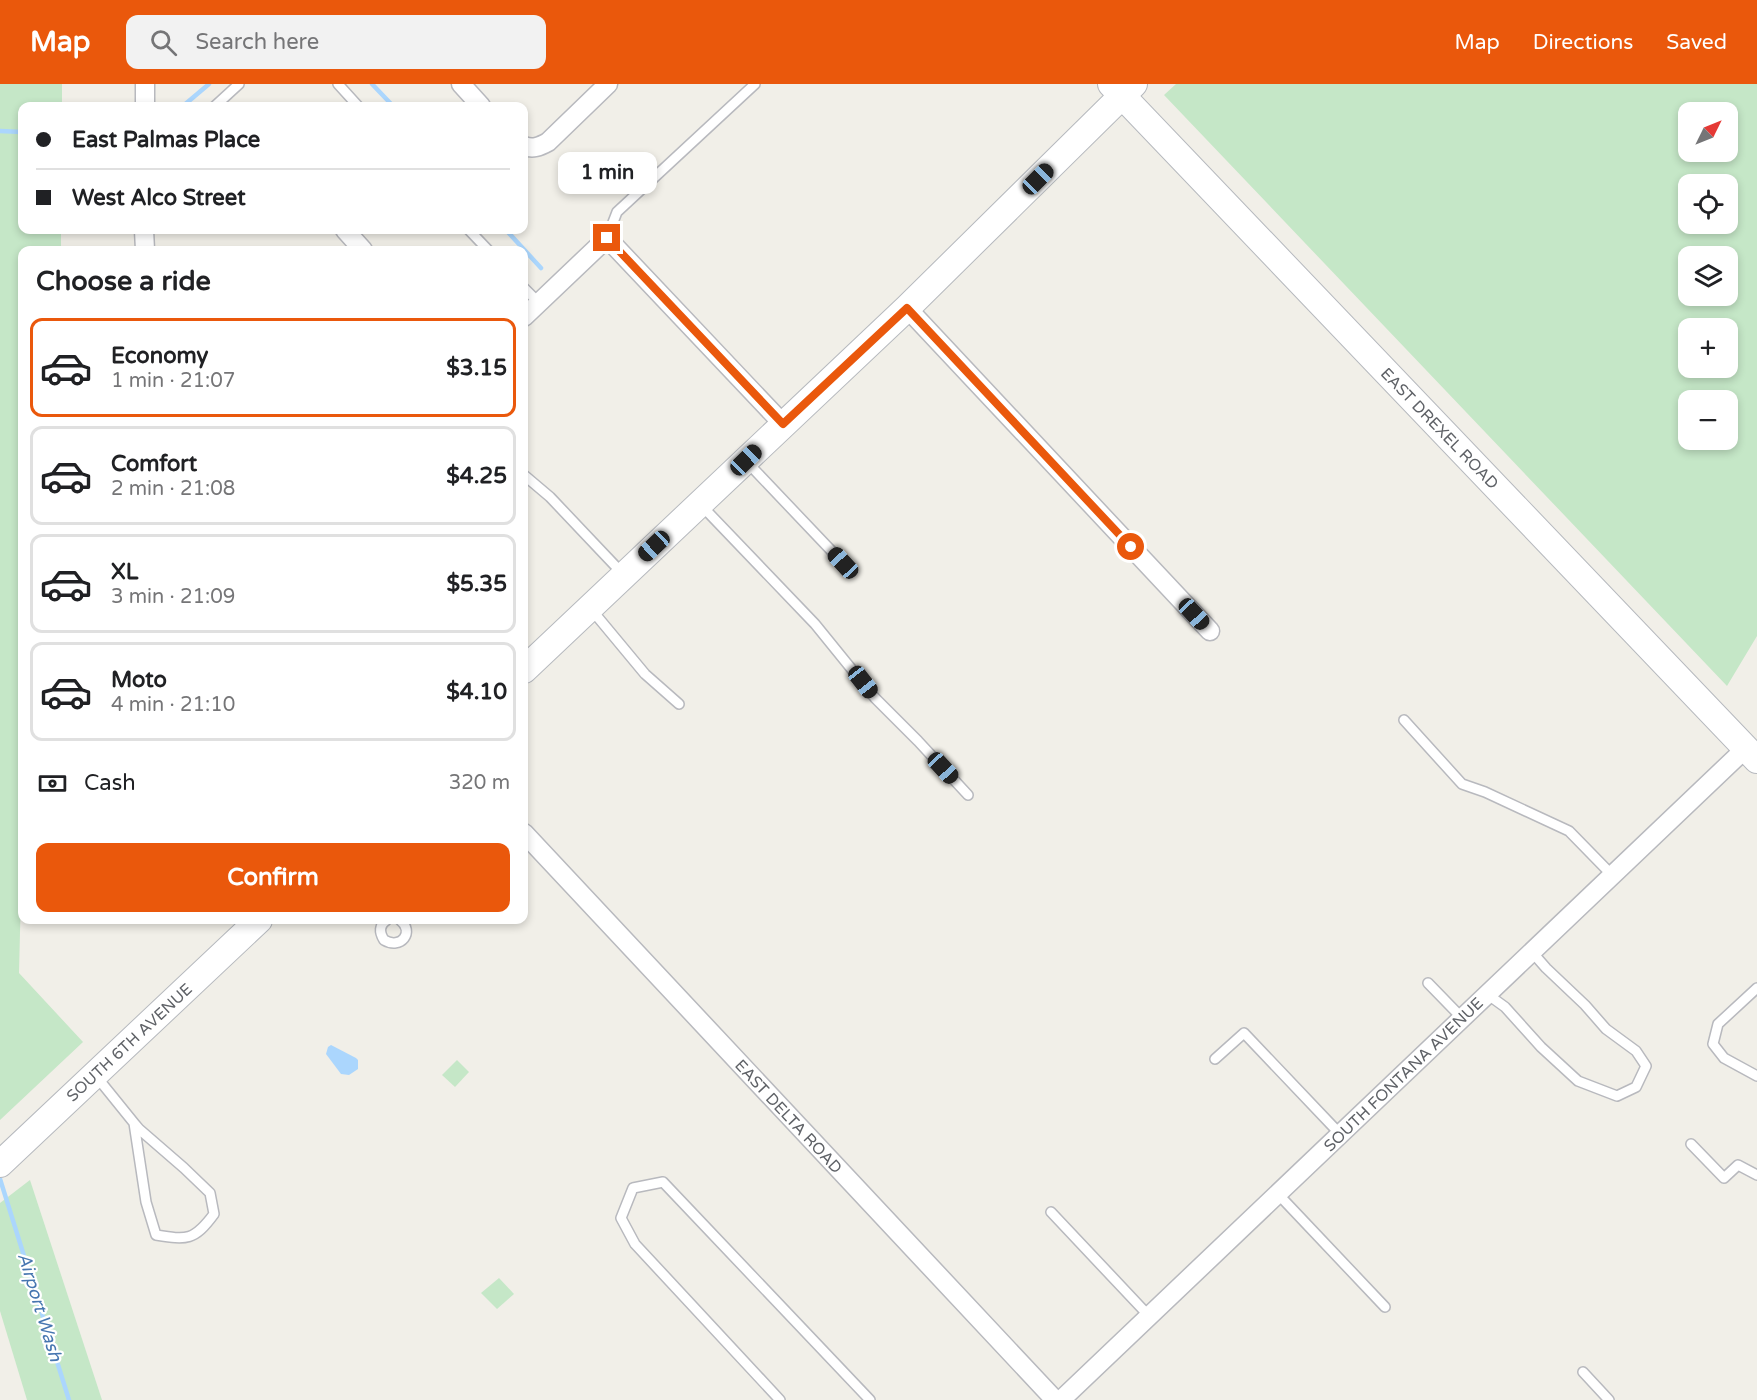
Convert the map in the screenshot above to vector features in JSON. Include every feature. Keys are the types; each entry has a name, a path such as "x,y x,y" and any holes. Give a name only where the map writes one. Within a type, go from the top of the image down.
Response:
{"street":[{"path":"145,84 145,102"},
{"path":"461,84 477,102"},
{"path":"528,146 539,147 548,142 608,84"},
{"path":"528,666 907,308 1123,88"},
{"name":"EAST DREXEL ROAD","path":"1123,88 1751,754"},
{"path":"349,234 359,246"},
{"path":"528,313 607,238 783,424"},
{"path":"907,308 1210,631"},
{"name":"SOUTH FONTANA AVENUE","path":"1061,1400 1612,875 1751,754"},
{"name":"EAST DELTA ROAD","path":"528,837 1055,1400"},
{"name":"SOUTH 6TH AVENUE","path":"0,1164 255,924"}],"lane":[{"path":"219,102 239,84"},
{"path":"338,84 354,102"},
{"path":"607,238 617,212 755,84"},
{"path":"473,234 484,246"},
{"path":"528,292 539,303"},
{"path":"746,460 843,563"},
{"path":"528,478 550,497 624,575"},
{"path":"699,504 815,624 875,698 968,795"},
{"path":"589,608 645,674 680,704"},
{"path":"1404,720 1462,784 1485,792 1569,831 1612,875"},
{"path":"383,924 382,936 388,942 397,943 404,939 406,931 404,924"},
{"path":"1487,994 1505,1007 1541,1047 1578,1081 1617,1096 1636,1087 1646,1066 1636,1051 1606,1029 1532,952"},
{"path":"1428,983 1462,1018"},
{"path":"1757,987 1718,1024 1713,1044 1724,1058 1757,1076"},
{"path":"1215,1059 1244,1033 1340,1134"},
{"path":"95,1074 134,1123 138,1129 210,1193 214,1214 203,1228 183,1239 156,1235 146,1202 134,1123"},
{"path":"1691,1144 1724,1178 1737,1165 1757,1174"},
{"path":"780,1400 635,1244 621,1218 633,1188 663,1182 870,1400"},
{"path":"1278,1194 1385,1307"},
{"path":"1051,1212 1149,1316"},
{"path":"1583,1372 1609,1400"}],"green space":[{"path":"0,84 62,84 62,102 18,102 18,234 61,234 61,246 18,246 19,973 83,1042 0,1120"},
{"path":"1176,84 1757,84 1757,636 1727,686 1164,95"},
{"path":"457,1060 469,1072 455,1087 442,1075"},
{"path":"30,1180 102,1400 27,1400 0,1311 0,1203"},
{"path":"499,1278 514,1294 497,1309 481,1293"}],"water":[{"path":"331,1045 356,1058 358,1069 349,1075 341,1074 326,1054"}],"waterway":[{"path":"188,102 209,84"},
{"path":"372,84 389,102"},
{"path":"0,131 18,132"},
{"path":"510,234 521,246"},
{"path":"528,254 541,268"},
{"name":"Airport Wash","path":"0,1179 69,1400"}],"route":[{"path":"607,238 783,424 907,308 1131,547"}]}
